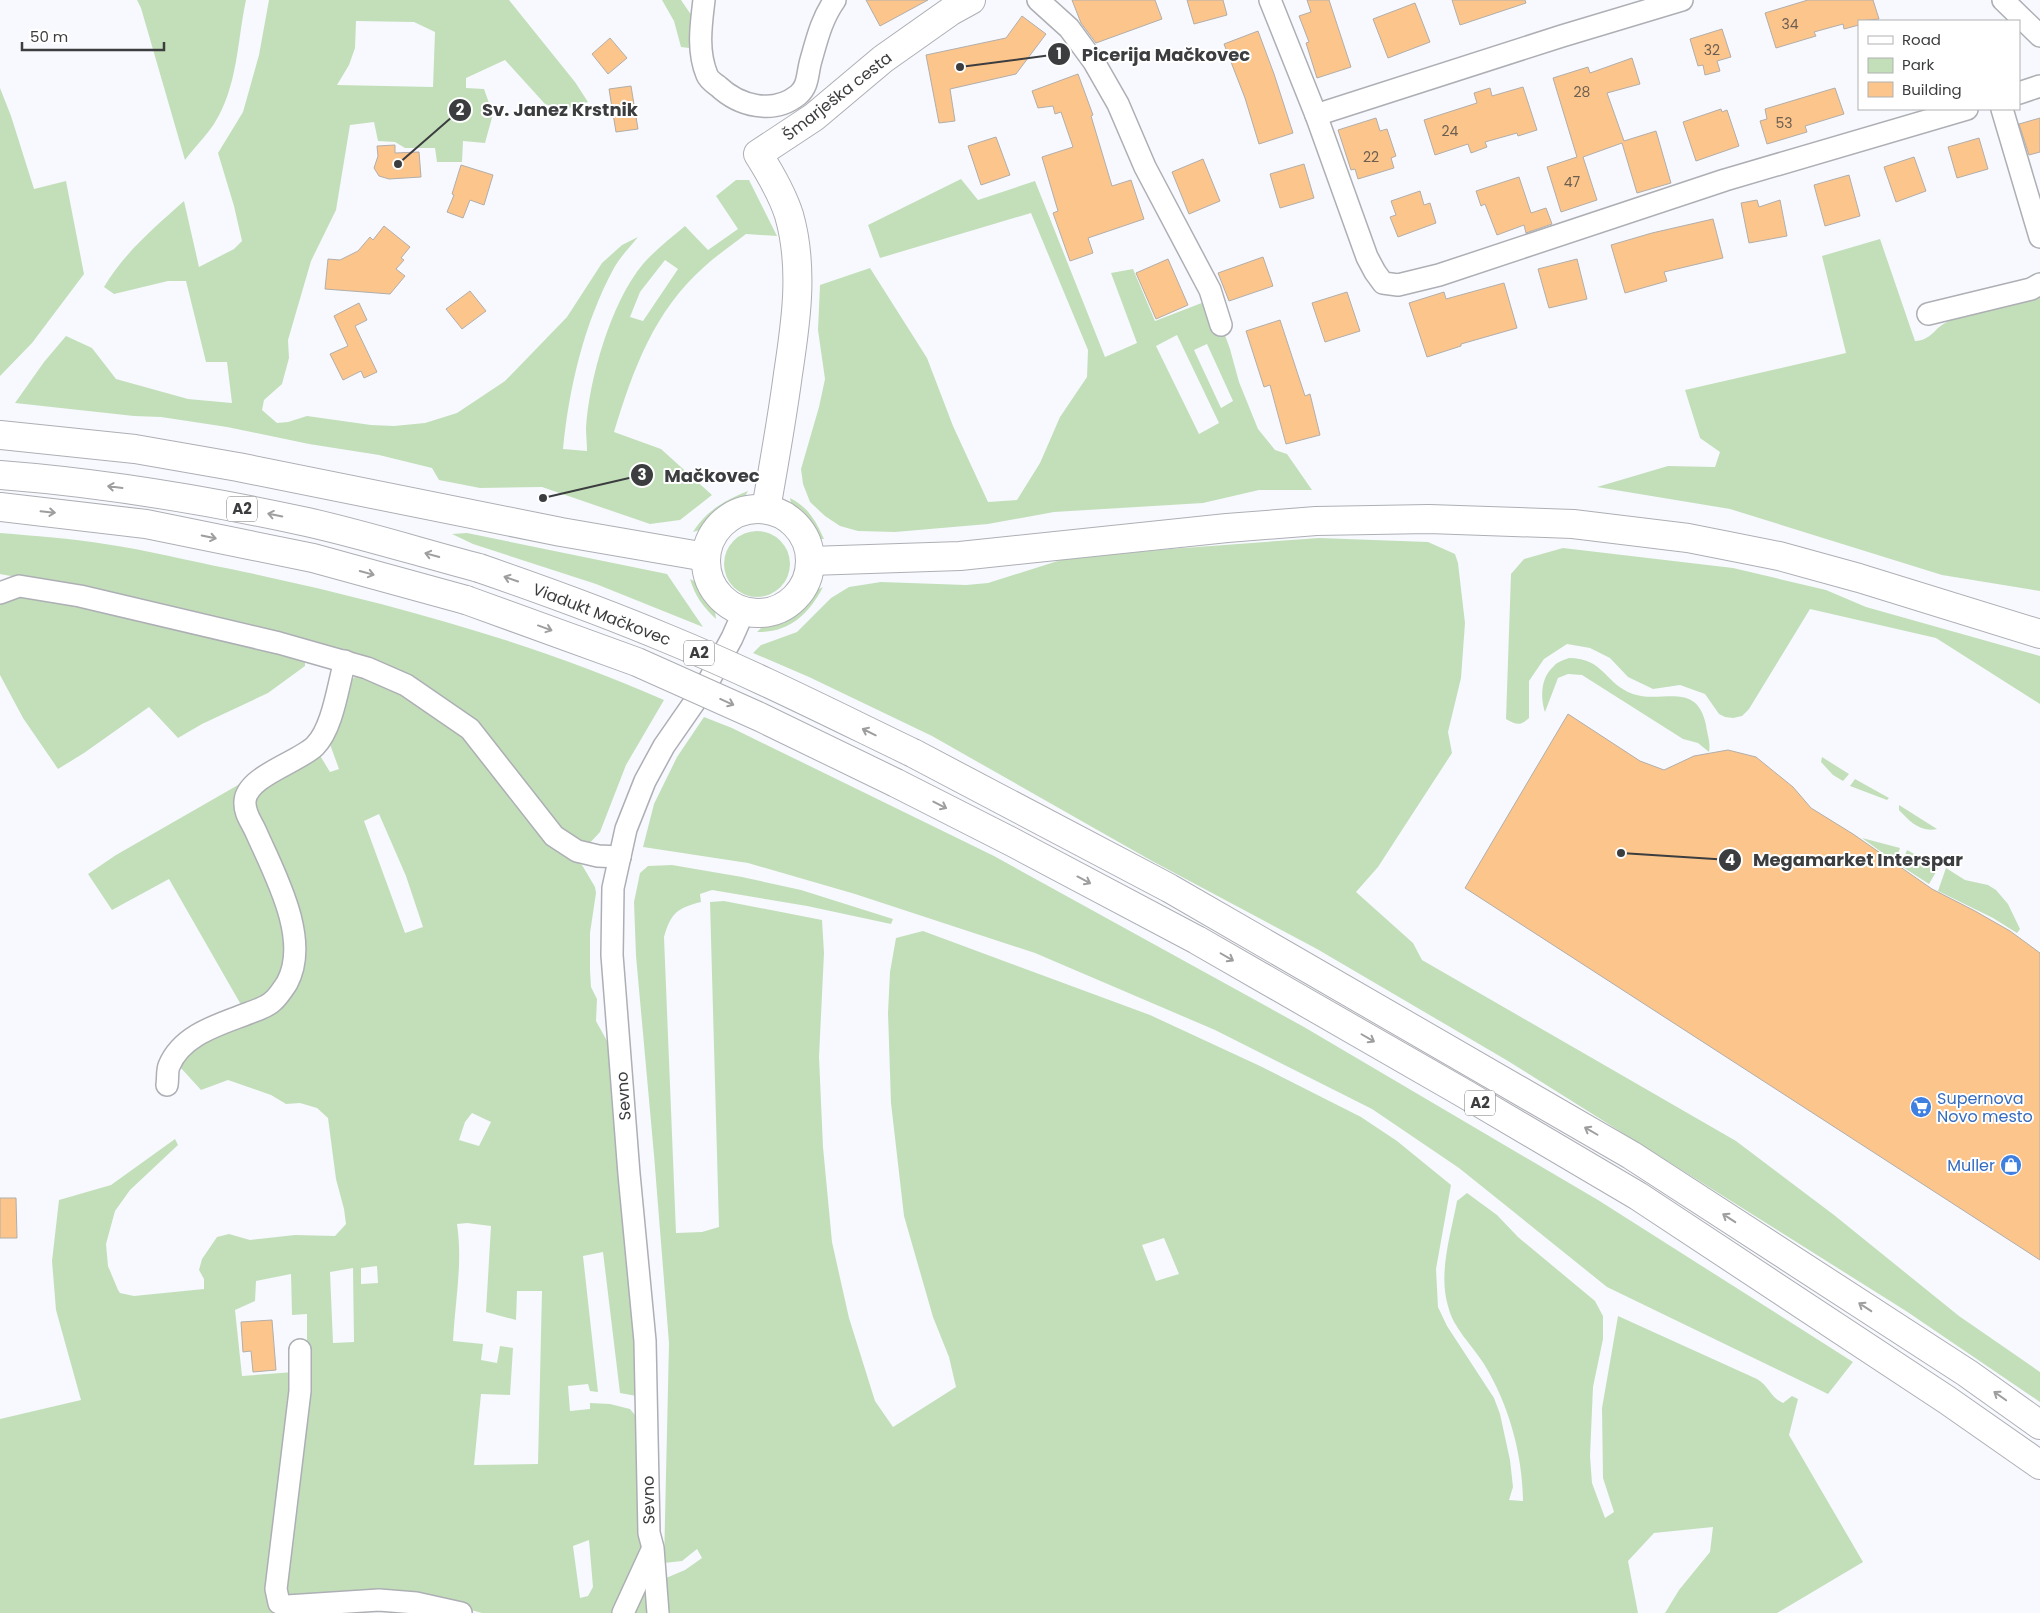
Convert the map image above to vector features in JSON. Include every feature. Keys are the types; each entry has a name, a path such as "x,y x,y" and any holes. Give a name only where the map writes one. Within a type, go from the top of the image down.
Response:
{"main road":[{"name":"Šmarješka cesta","path":"766,509 790,364 798,288 796,256 789,215 774,177 758,154 814,116 883,59 951,11 972,0"},
{"path":"0,435 135,449 238,467 561,532 706,557"},
{"name":"Viadukt Mačkovec","path":"0,475 111,486 212,503 309,522 479,568 567,598 670,639 792,694 913,753 1169,888 1639,1160 1967,1373 2040,1425"},
{"name":"Viadukt Mačkovec","path":"0,507 146,524 313,558 466,600 636,662 760,717 1014,843 1205,945 1465,1094 1638,1196 1947,1400 2040,1465"},
{"path":"752,508 766,509 782,513 794,521 804,533 809,546 810,561 808,578 800,592 788,604 773,611 756,613 744,611 729,604 719,596 711,585 707,573 706,557 708,545 714,531 724,520 737,512 752,508"},
{"path":"810,561 960,556 1218,529 1316,521 1428,519 1574,524 1688,538 1779,556 1859,578 2040,634"}],"street":[{"path":"704,0 701,55 708,78 726,94 750,105 776,106 798,95 807,84 810,62 826,12 834,0"},
{"path":"1038,0 1069,28 1094,62 1108,87 1145,167 1210,290 1221,325"},
{"path":"1270,0 1316,115 1374,272 1383,283 1398,285 1439,275 1724,180 1964,110"},
{"path":"1316,115 1552,39 1682,0"},
{"path":"2003,0 2040,36"},
{"path":"2020,93 2040,86"},
{"path":"2002,110 2032,192 2040,237"},
{"path":"1928,314 2031,288 2040,284"},
{"path":"0,593 19,586 80,596 144,610 367,668 406,685 470,729 554,836 577,851 598,856 620,857"},
{"name":"Sevno","path":"658,1613 653,1548 649,1533 645,1341 629,1174 612,956 613,888 626,829 644,780 664,746 707,684 732,638 744,611"},
{"path":"167,1085 169,1066 184,1045 204,1032 272,1002 287,982 295,957 294,938 285,900 253,825 245,812 245,798 252,787 265,776 314,747 322,737 332,712 344,661"},
{"path":"300,1350 299,1401 276,1589 280,1603 287,1606 379,1600 416,1603 461,1613"},
{"path":"623,1613 653,1548"}],"green space":[{"path":"137,0 246,0 236,64 228,94 214,124 185,160 141,8"},
{"path":"269,0 509,0 575,82 588,102 562,110 545,104 505,60 466,78 466,88 484,89 493,114 485,143 463,141 462,162 437,162 435,148 405,148 395,142 378,141 374,122 350,125 336,210 311,261 288,340 289,358 282,384 264,400 262,410 277,423 288,422 307,416 371,425 394,426 425,423 457,413 505,381 567,317 602,263 622,245 638,237 616,264 603,289 586,333 574,379 563,449 587,451 586,428 588,408 597,365 612,320 631,280 643,264 663,244 685,226 708,250 738,229 716,196 736,180 749,180 777,236 746,234 709,263 687,284 659,322 647,343 629,386 614,432 661,449 712,495 680,520 650,524 542,487 480,488 439,480 432,468 379,455 161,417 134,416 15,403 44,362 66,336 92,348 116,379 188,399 232,403 227,362 206,362 186,281 168,281 114,294 104,287 130,252 184,201 199,267 234,249 242,241 218,153 243,112 259,55","holes":["356,21 414,22 435,32 433,87 337,85 349,65 355,48","665,260 678,269 643,321 630,317 640,292"]},
{"path":"662,0 681,0 696,22 689,48 681,47 674,21"},
{"path":"0,88 34,189 66,181 84,274 32,343 0,376"},
{"path":"961,179 978,200 1035,181 1105,357 1137,343 1111,273 1133,269 1155,321 1212,299 1230,349 1239,382 1258,429 1275,450 1287,454 1312,490 1259,490 1203,503 1054,512 988,524 895,532 858,531 840,526 825,516 810,502 803,484 801,469 825,379 818,330 820,285 870,268 927,358 953,426 988,502 1017,500 1040,463 1060,417 1087,377 1088,350 1031,213 880,258 868,225","holes":["1177,335 1219,423 1199,434 1156,346","1207,344 1233,401 1221,408 1194,350"]},
{"path":"1880,239 1915,341 1929,336 1943,324 1958,317 2040,292 2040,591 1942,575 1730,509 1597,487 1668,466 1715,467 1720,452 1700,438 1685,390 1846,353 1822,256"},
{"path":"748,491 740,505 725,511 711,527 693,532 710,512 732,498"},
{"path":"790,498 811,515 824,539 814,539 793,514"},
{"path":"757,531 769,534 780,541 787,552 790,564 787,576 780,587 769,594 757,597 745,594 734,587 727,576 724,564 727,552 734,541 745,534"},
{"path":"0,533 121,546 342,594 451,623 505,640 612,678 664,700 626,765 600,832 587,846 564,835 429,688 143,600 0,574"},
{"path":"467,533 667,574 703,627 596,584 473,544 452,534"},
{"path":"1319,538 1428,542 1455,554 1458,563 1465,623 1461,678 1448,732 1452,753 1378,867 1356,892 1413,943 1422,960 1736,1141 1834,1215 1959,1316 2040,1372 2040,1402 1906,1311 1508,1061 1317,949 1152,861 932,736 809,677 753,653 761,645 797,632 831,598 849,587 881,582 966,585 988,583 1064,559"},
{"path":"1563,548 1733,568 1826,590 1866,607 2040,656 2040,704 1936,638 1810,609 1749,709 1742,716 1733,718 1719,714 1705,694 1680,685 1653,689 1628,677 1610,658 1590,648 1567,644 1544,659 1529,681 1529,718 1518,724 1506,719 1511,574 1524,559"},
{"path":"690,579 706,590 712,600 716,619 700,601"},
{"path":"823,587 811,606 797,620 779,629 757,632 768,621 784,615 811,593"},
{"path":"15,595 37,596 295,657 305,661 305,666 268,693 202,724 178,738 149,707 58,769 23,718 0,675 0,602"},
{"path":"1569,658 1590,662 1624,690 1633,694 1677,696 1695,703 1701,711 1706,725 1709,752 1698,743 1683,739 1582,675 1568,674 1558,678 1545,712 1542,693 1546,676 1555,665"},
{"path":"356,676 393,689 464,736 559,852 582,865 595,887 596,893 590,933 591,987 597,999 596,1021 612,1050 642,1397 620,1393 603,1252 583,1256 598,1392 590,1391 588,1384 568,1386 570,1411 590,1409 590,1403 610,1404 630,1409 640,1421 642,1530 640,1556 618,1613 482,1613 460,1607 294,1602 282,1590 307,1355 307,1314 292,1315 291,1274 256,1281 255,1301 235,1310 242,1376 294,1372 279,1613 0,1613 0,1419 81,1400 56,1310 52,1261 59,1200 111,1185 175,1139 178,1145 130,1190 115,1211 106,1244 108,1266 118,1290 120,1293 134,1296 204,1289 204,1279 199,1270 202,1259 217,1237 229,1234 250,1240 295,1235 335,1236 346,1224 336,1179 328,1118 317,1108 300,1103 286,1104 271,1095 228,1080 201,1090 180,1067 182,1055 293,975 252,799 316,749 330,772 339,769 328,739 345,685","holes":["379,814 406,876 423,927 405,933 364,821","472,1113 491,1122 479,1146 459,1140 465,1122","467,1223 491,1226 486,1312 516,1320 517,1291 542,1291 538,1464 474,1465 481,1394 510,1395 513,1348 500,1346 497,1363 481,1360 483,1344 453,1341 459,1268 457,1224","377,1266 378,1283 361,1284 361,1268","353,1268 354,1342 333,1343 330,1272","589,1540 593,1587 588,1596 580,1598 573,1546"]},
{"path":"704,717 732,728 994,856 1304,1027 1598,1200 1853,1362 1828,1394 1607,1287 1459,1168 1372,1109 1215,1030 1035,953 855,894 748,863 643,847 654,804 677,757"},
{"path":"1822,757 1849,774 1843,781 1833,775 1821,762"},
{"path":"1855,779 1889,798 1887,800 1850,786"},
{"path":"245,781 261,855 289,950 274,989 244,1010 169,879 112,910 88,874 116,855"},
{"path":"1899,805 1937,829 1931,830 1916,825 1899,810"},
{"path":"1862,838 1900,848 1895,862"},
{"path":"1907,850 1925,860 1940,865 1929,884 1901,866"},
{"path":"672,865 742,877 801,890 893,919 891,924 807,906 712,890 700,894 701,902 681,909 676,913 669,922 664,937 676,1233 702,1232 719,1227 710,902 724,901 822,920 824,953 819,1057 823,1147 832,1242 849,1318 875,1401 893,1427 956,1387 949,1357 933,1317 904,1216 891,1103 888,1013 890,972 896,938 923,931 1150,1015 1260,1066 1361,1117 1397,1141 1451,1185 1436,1269 1438,1307 1447,1326 1494,1398 1500,1414 1510,1460 1513,1487 1509,1500 1523,1501 1517,1447 1507,1413 1484,1364 1454,1322 1445,1293 1446,1254 1457,1201 1467,1193 1497,1215 1518,1237 1595,1301 1603,1316 1603,1339 1593,1387 1590,1456 1592,1483 1605,1518 1614,1512 1603,1478 1602,1408 1618,1316 1757,1379 1775,1398 1783,1403 1792,1396 1798,1399 1789,1435 1863,1562 1777,1613 1665,1613 1679,1590 1710,1552 1713,1527 1654,1533 1628,1561 1638,1613 669,1613 666,1578 685,1570 702,1558 697,1549 682,1561 664,1563 669,1343 636,956 634,902 640,873 648,866","holes":["1164,1238 1179,1274 1156,1281 1142,1245"]},
{"path":"1946,868 1965,880 1988,885 1996,890 2008,904 2020,929 2017,933 1993,918 1938,891"},
{"path":"647,1583 647,1613 627,1613"}],"building":[{"path":"866,0 928,0 880,26"},
{"path":"1072,0 1155,0 1162,19 1096,43 1081,23"},
{"path":"1187,0 1223,0 1227,15 1194,24"},
{"path":"1307,0 1329,0 1351,67 1317,78 1306,43 1309,42 1299,16 1311,12"},
{"path":"1452,0 1525,0 1526,3 1460,25"},
{"path":"1808,0 1873,0 1879,19 1858,20 1858,25 1844,29 1843,24 1814,32 1816,36 1776,48 1765,13"},
{"path":"1415,3 1430,42 1388,58 1373,19"},
{"path":"1022,16 1046,34 1016,74 950,89 955,121 939,123 926,55 1006,38"},
{"path":"1722,29 1731,57 1717,61 1720,71 1705,75 1703,65 1698,66 1690,39"},
{"path":"1258,31 1293,133 1259,144 1245,98 1224,44"},
{"path":"610,38 627,58 608,74 592,54"},
{"path":"1632,58 1640,84 1607,93 1624,141 1656,131 1671,183 1637,193 1622,143 1583,157 1597,200 1561,212 1547,167 1577,157 1553,78 1588,67 1590,73"},
{"path":"1078,74 1093,115 1091,116 1112,186 1131,180 1144,219 1088,238 1093,253 1070,261 1053,213 1058,211 1042,157 1073,147 1061,112 1055,114 1053,106 1038,108 1032,91"},
{"path":"631,86 638,129 616,132 609,89"},
{"path":"1523,87 1537,130 1518,136 1517,133 1485,142 1487,147 1471,153 1468,144 1435,155 1424,120 1477,103 1474,93 1490,88 1492,96"},
{"path":"1835,88 1844,114 1805,126 1807,132 1767,144 1760,121 1767,119 1765,109"},
{"path":"1721,109 1722,112 1727,110 1739,146 1696,161 1683,122"},
{"path":"1376,118 1380,131 1387,129 1396,156 1391,158 1394,168 1358,179 1355,169 1351,170 1338,130"},
{"path":"2040,118 2040,152 2029,155 2019,124"},
{"path":"996,137 1010,175 981,185 968,146"},
{"path":"1979,138 1988,169 1957,178 1948,147"},
{"path":"395,145 395,153 419,152 421,177 389,179 379,176 374,168 378,156 377,146"},
{"path":"1914,157 1926,191 1896,202 1884,167"},
{"path":"1203,159 1220,201 1189,214 1172,172"},
{"path":"1304,164 1314,198 1280,208 1270,174"},
{"path":"461,165 493,175 484,205 470,200 463,218 447,212 454,195 452,194"},
{"path":"1849,175 1860,216 1825,226 1814,185"},
{"path":"1519,177 1531,213 1546,208 1552,224 1526,233 1524,225 1497,235 1485,204 1481,206 1476,191"},
{"path":"1420,191 1424,205 1430,203 1436,223 1398,237 1390,217 1396,215 1391,201"},
{"path":"1757,200 1759,207 1780,200 1787,236 1749,243 1741,203"},
{"path":"1713,219 1723,258 1664,272 1667,281 1625,293 1611,245 1652,233"},
{"path":"384,226 410,247 401,258 404,260 396,269 405,276 390,294 325,289 328,259 340,260 358,251 370,237 373,240"},
{"path":"1263,257 1273,286 1229,301 1218,273"},
{"path":"1168,259 1188,305 1156,319 1136,273"},
{"path":"1577,259 1587,299 1549,308 1538,269"},
{"path":"1504,283 1517,328 1461,344 1461,346 1427,357 1409,303 1444,292 1446,299"},
{"path":"470,291 486,311 462,329 446,309"},
{"path":"1347,292 1360,331 1325,342 1312,303"},
{"path":"359,303 367,320 355,326 377,372 364,378 361,371 343,380 330,354 348,346 334,316"},
{"path":"1280,320 1305,396 1310,394 1320,435 1286,444 1270,385 1264,387 1246,331"},
{"name":"Supernova Novo mesto","path":"1568,714 1640,761 1664,770 1694,756 1728,750 1756,757 1793,787 1811,808 1853,834 1932,889 2010,931 2040,953 2040,1260 1465,888"},
{"path":"0,1198 16,1198 17,1238 0,1238"},
{"path":"272,1320 276,1370 253,1372 251,1351 243,1352 241,1322"}],"place":[{"name":"Picerija Mačkovec","path":"960,67"},
{"name":"Sv. Janez Krstnik","path":"398,164"},
{"name":"Mačkovec","path":"543,498"},
{"name":"Megamarket Interspar","path":"1621,853"},
{"name":"Supernova Novo mesto","path":"1921,1107"},
{"name":"Muller","path":"2011,1165"}]}
